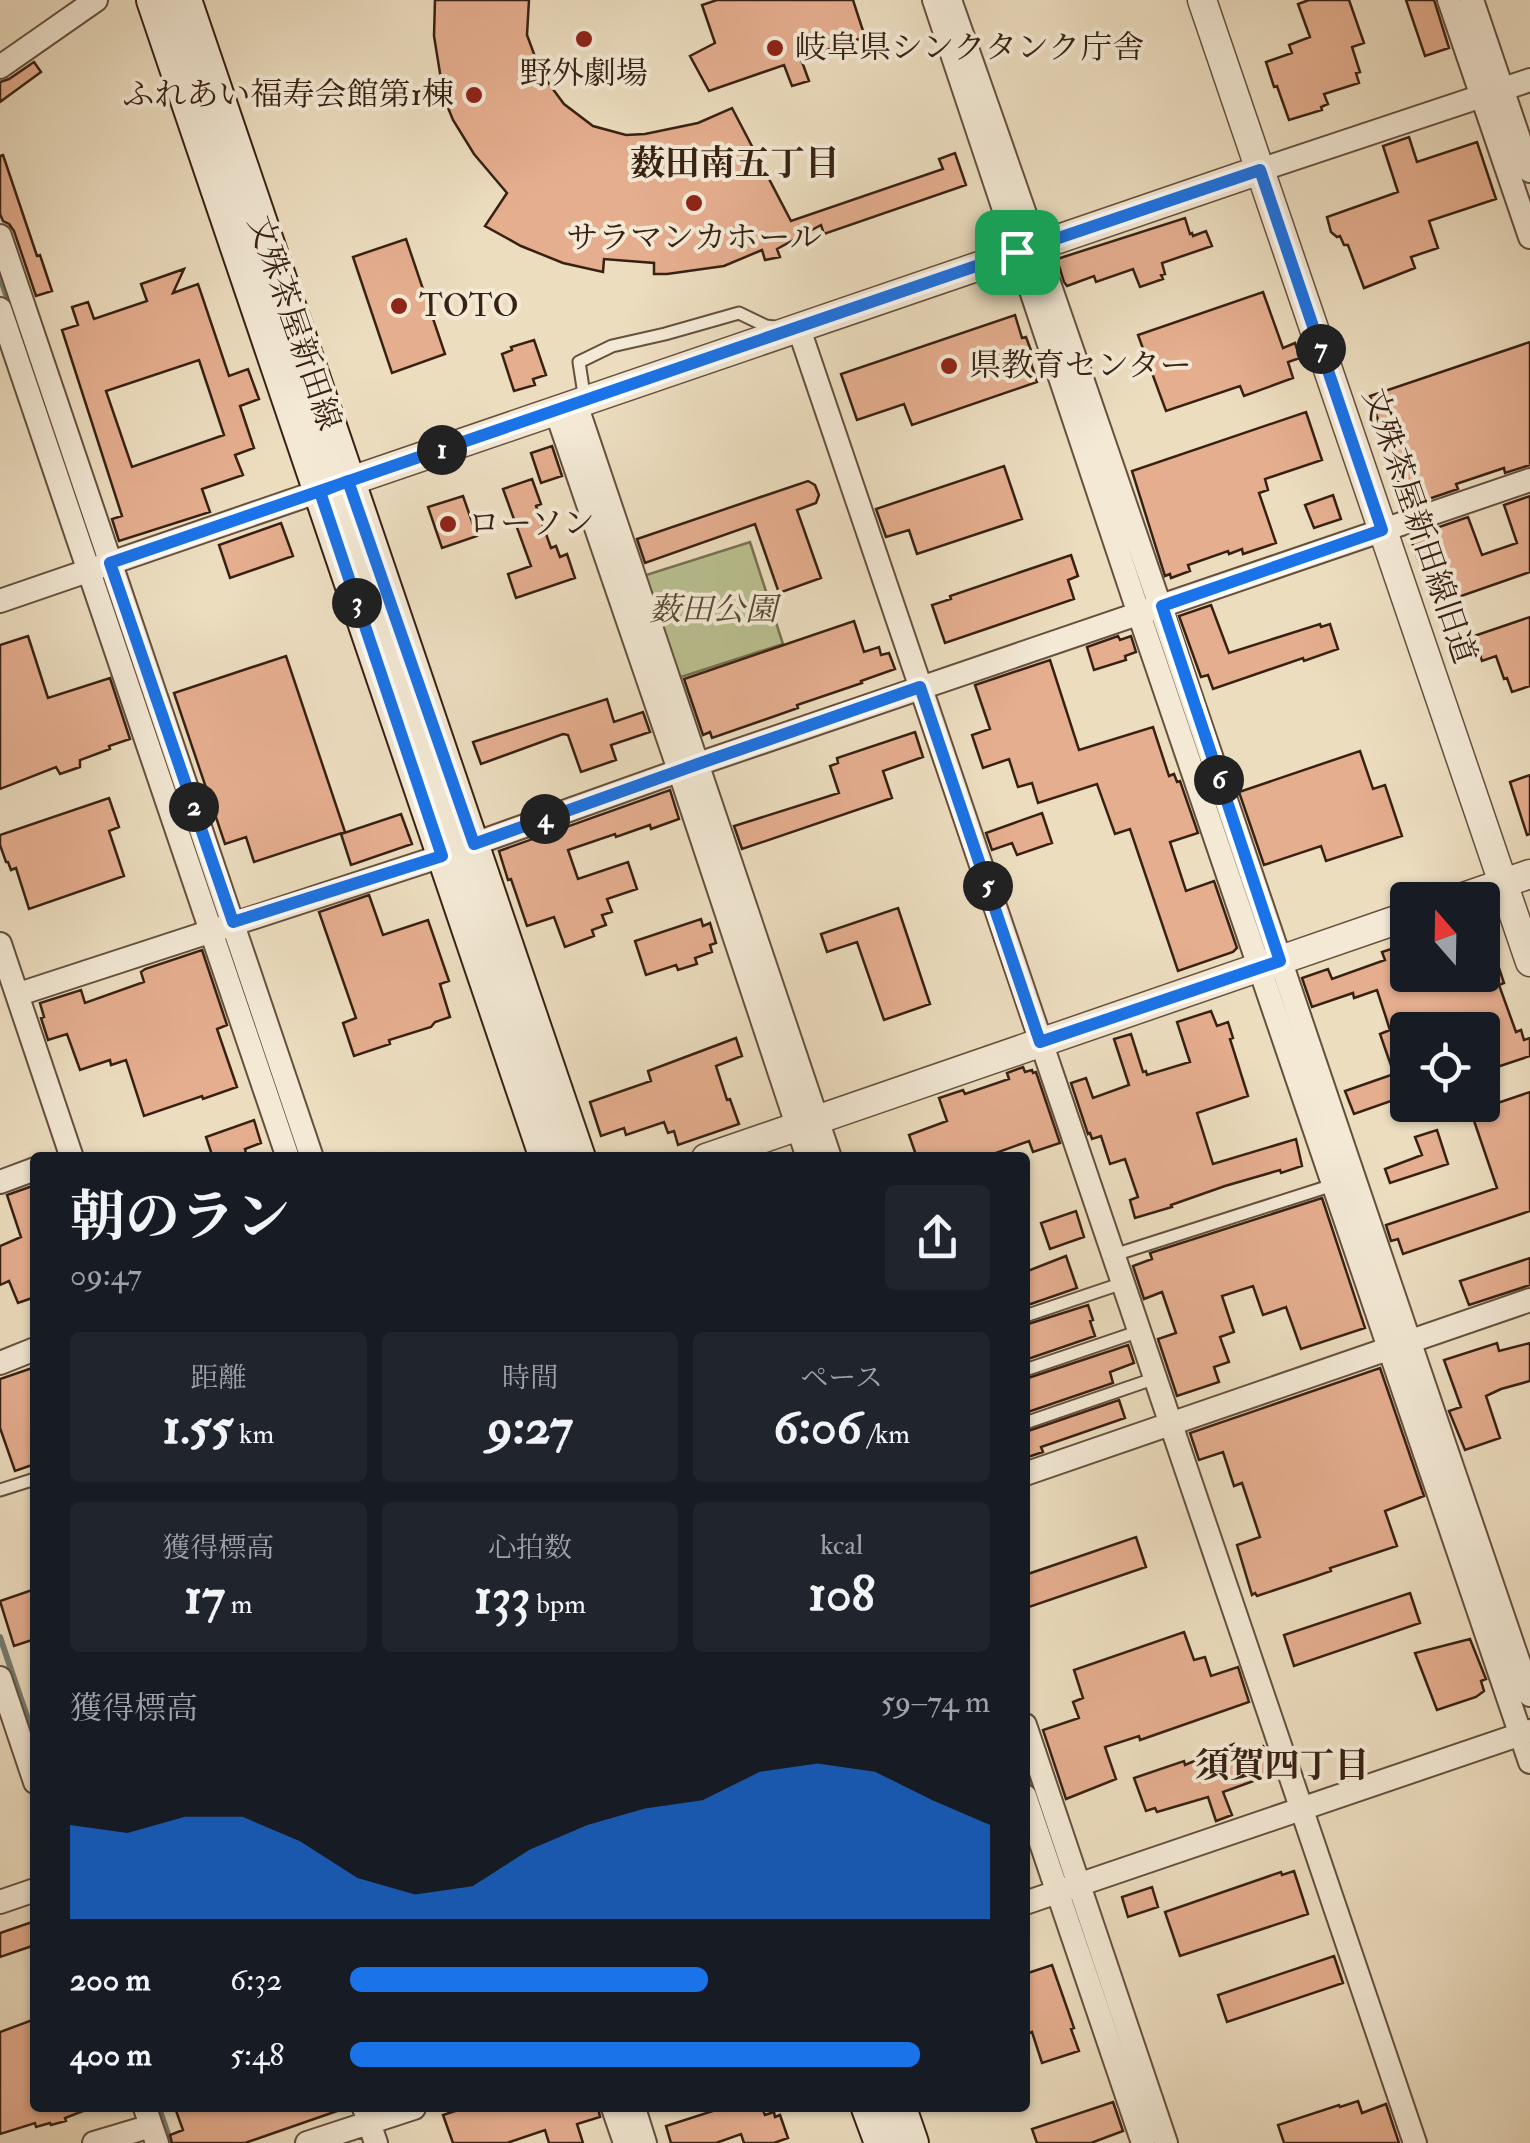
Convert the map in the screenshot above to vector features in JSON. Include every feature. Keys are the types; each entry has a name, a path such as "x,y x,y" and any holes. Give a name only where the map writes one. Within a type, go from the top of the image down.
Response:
{"main road":[{"name":"文殊茶屋新田線","path":"152,0 334,486 474,844 577,1152"},
{"name":"文殊茶屋新田線","path":"184,0 334,486 442,856 544,1152"},
{"path":"869,2112 880,2143"},
{"path":"901,2112 912,2143"}],"street":[{"path":"0,67 96,0"},
{"path":"934,0 1027,249"},
{"path":"950,0 1027,249 1400,1344 1525,1732 1530,1762"},
{"name":"文殊茶屋新田線旧道","path":"1202,0 1382,530 1517,879 1530,962"},
{"path":"1449,0 1530,170"},
{"path":"1472,0 1530,236"},
{"path":"0,601 1530,80"},
{"path":"0,236 14,337"},
{"path":"0,308 233,922 310,1152"},
{"path":"799,329 1416,2143"},
{"path":"573,405 807,1122 826,1152"},
{"path":"474,844 920,687 1530,480"},
{"path":"100,567 209,930 286,1152"},
{"path":"18,994 442,856"},
{"path":"723,1152 1390,922"},
{"path":"0,944 68,1152"},
{"path":"1270,964 1335,1184 1400,1344 1530,1695"},
{"path":"807,1122 808,1152"},
{"path":"0,1182 30,1171"},
{"path":"1030,1472 1530,1300"},
{"path":"0,1363 30,1351"},
{"path":"0,1678 30,1767"},
{"path":"1030,1901 1525,1732"},
{"path":"1030,1744 1143,2143"},
{"path":"1030,1807 1068,1888 1166,2143"},
{"path":"0,1902 30,1892"},
{"path":"308,2143 403,2112"},
{"path":"614,2112 625,2143"},
{"path":"635,2112 646,2143"},
{"path":"94,2143 151,2126"}],"lane":[{"path":"573,405 579,362 612,346 739,313 766,326 799,329"},
{"path":"1114,1255 1335,1184"},
{"path":"1030,1314 1123,1282"},
{"path":"1030,1368 1140,1331"},
{"path":"1030,1421 1156,1378"},
{"path":"0,1490 30,1480"}],"green space":[{"name":"薮田公園","path":"750,542 783,644 678,678 643,576"}],"building":[{"path":"435,0 529,0 527,35 541,73 564,104 593,126 626,135 645,134 698,123 732,108 791,221 943,169 939,159 955,153 966,185 824,234 821,225 777,249 780,257 765,260 762,250 724,266 667,274 654,274 654,263 604,259 603,272 563,263 485,226 507,193 474,154 444,98 434,36"},
{"name":"岐阜県シンクタンク庁舎","path":"717,0 853,0 865,37 801,59 809,81 792,86 784,65 709,91 690,56 715,43 702,5"},
{"path":"1309,0 1349,0 1364,43 1352,47 1360,72 1356,73 1359,83 1324,94 1328,104 1322,110 1289,120 1266,62 1292,53 1289,45 1310,37 1298,4"},
{"path":"1406,0 1434,0 1449,48 1425,56"},
{"path":"34,62 41,72 0,102 0,82"},
{"path":"1409,137 1417,162 1477,142 1496,199 1429,221 1438,248 1411,257 1415,268 1364,288 1348,245 1331,232 1327,217 1398,192 1383,146"},
{"path":"3,155 52,291 36,296 14,231 0,214"},
{"path":"1185,218 1190,234 1206,231 1212,246 1162,263 1163,279 1140,287 1133,269 1096,282 1094,276 1067,286 1064,282 1057,259"},
{"name":"TOTO","path":"406,239 445,354 392,373 353,257"},
{"path":"184,269 173,293 198,284 229,376 248,369 259,399 240,406 254,448 235,455 243,475 202,489 210,512 119,541 112,519 122,516 62,330 78,325 72,307 88,302 94,319 147,301 141,284","holes":["199,360 224,435 132,467 106,391"]},
{"path":"1263,292 1283,348 1295,343 1300,358 1288,362 1293,378 1244,396 1240,386 1166,411 1138,335"},
{"name":"県教育センター","path":"1015,315 1033,356 1029,357 1037,382 912,425 904,404 857,420 841,374"},
{"path":"534,340 546,375 533,379 535,385 514,391 502,354"},
{"path":"1530,342 1530,465 1505,473 1504,468 1456,484 1458,489 1414,504 1405,485 1400,486 1370,396"},
{"path":"1306,412 1322,460 1265,479 1268,490 1259,493 1276,543 1243,554 1242,549 1229,554 1228,551 1188,565 1190,571 1171,578 1170,574 1165,576 1132,471"},
{"path":"552,446 562,476 541,483 531,453"},
{"path":"1004,466 1022,519 917,554 909,530 886,537 876,509"},
{"path":"532,479 541,504 536,506 551,548 556,546 560,557 567,554 575,578 516,598 508,574 531,566 503,489"},
{"path":"808,481 815,485 819,495 816,503 797,510 821,578 779,593 755,524 645,563 637,539"},
{"path":"1333,495 1341,519 1314,528 1305,505"},
{"path":"463,496 477,536 442,548 428,507"},
{"path":"1530,496 1530,572 1447,601 1440,581 1427,585 1410,537 1468,517 1482,555 1517,543 1504,505"},
{"path":"281,523 293,556 230,578 219,545"},
{"path":"1071,555 1078,576 1068,580 1074,599 945,643 932,605"},
{"path":"1211,605 1229,653 1320,624 1330,624 1338,649 1213,689 1208,675 1201,677 1179,616"},
{"path":"1530,617 1530,686 1512,692 1496,656 1482,661 1474,636"},
{"path":"854,621 864,652 879,647 881,655 889,653 895,669 712,738 710,732 703,735 684,679"},
{"path":"28,636 48,698 110,678 130,739 80,760 80,767 60,774 56,767 0,789 0,645"},
{"path":"1118,636 1120,640 1131,636 1136,652 1125,656 1126,660 1094,670 1087,647"},
{"path":"286,656 345,832 254,862 246,837 225,844 174,693"},
{"path":"1050,660 1079,750 1153,727 1169,776 1174,774 1180,781 1198,833 1170,842 1186,891 1214,881 1237,948 1233,952 1178,971 1130,829 1115,834 1097,784 1038,803 1032,783 1018,787 1009,759 983,768 972,735 990,729 975,685"},
{"path":"607,699 614,722 643,712 650,732 611,745 616,760 581,772 568,735 563,734 481,764 473,742"},
{"path":"915,732 923,757 883,771 892,798 742,849 734,826 839,793 830,766 838,763 837,758"},
{"path":"1360,751 1373,789 1385,785 1402,836 1326,861 1321,846 1264,865 1239,792"},
{"path":"1530,775 1530,834 1527,835 1510,782"},
{"path":"670,790 679,819 568,850 578,879 628,862 637,889 607,899 612,912 602,915 606,925 592,930 594,936 565,947 554,917 527,926 499,851"},
{"path":"109,798 119,827 109,831 124,876 29,909 16,868 11,870 6,862 0,835"},
{"path":"1042,813 1052,843 1017,855 1012,843 992,850 986,833"},
{"path":"401,814 412,844 351,865 341,834"},
{"path":"369,895 383,935 428,920 449,981 440,984 450,1017 354,1056 343,1023 356,1018 319,912"},
{"path":"898,908 930,1004 884,1020 857,942 827,952 821,934"},
{"path":"701,919 703,926 710,923 716,943 710,945 712,952 695,958 697,964 678,970 676,965 646,975 635,941"},
{"path":"1390,949 1390,992 1500,992 1500,988 1516,1032 1521,1030 1524,1040 1530,1038 1530,1056 1500,1066 1500,1012 1390,1012 1390,1030 1377,990 1354,998 1353,993 1312,1007 1302,978 1328,969 1332,979 1385,960 1382,952"},
{"path":"202,950 227,1025 217,1029 237,1087 144,1116 126,1060 111,1065 110,1060 80,1070 67,1034 48,1040 40,1003 81,990 85,1003 144,982 141,972 145,969"},
{"path":"1211,1011 1217,1026 1228,1022 1248,1096 1197,1113 1213,1164 1296,1139 1302,1166 1225,1186 1135,1218 1130,1200 1138,1197 1125,1159 1110,1164 1101,1136 1092,1139 1088,1134 1071,1083 1086,1078 1093,1098 1129,1085 1114,1039 1131,1034 1147,1075 1190,1062 1177,1022"},
{"path":"1390,1030 1390,1063 1380,1034"},
{"path":"736,1038 742,1056 716,1066 739,1124 678,1145 674,1131 668,1133 664,1122 626,1135 624,1128 601,1136 590,1102 651,1081 648,1071"},
{"path":"1023,1067 1025,1072 1036,1072 1060,1143 1033,1152 1029,1141 999,1152 915,1152 909,1135 947,1121 939,1098 1009,1079 1007,1073"},
{"path":"1390,1075 1390,1101 1354,1114 1345,1091"},
{"path":"1530,1092 1530,1211 1403,1254 1398,1239 1391,1241 1386,1225 1497,1188 1474,1122 1500,1122 1500,1102"},
{"path":"254,1120 261,1143 246,1152 211,1152 206,1137"},
{"path":"1437,1130 1448,1164 1390,1183 1385,1169 1422,1155 1415,1137"},
{"path":"30,1187 30,1299 18,1303 9,1281 0,1285 0,1246 21,1237 7,1195"},
{"path":"1322,1198 1365,1328 1301,1349 1286,1307 1263,1315 1253,1286 1222,1296 1234,1332 1220,1337 1229,1362 1214,1367 1219,1382 1177,1396 1158,1339 1176,1333 1162,1292 1144,1299 1133,1266 1152,1259 1150,1253"},
{"path":"1076,1211 1084,1237 1050,1249 1041,1223"},
{"path":"1066,1256 1077,1288 1030,1304 1030,1270"},
{"path":"1530,1258 1530,1285 1469,1305 1460,1281"},
{"path":"1088,1305 1095,1336 1030,1358 1030,1323"},
{"path":"1497,1343 1499,1351 1530,1343 1530,1381 1486,1396 1500,1438 1465,1450 1449,1411 1461,1407 1444,1360"},
{"path":"1128,1345 1134,1363 1110,1372 1113,1383 1030,1411 1030,1377"},
{"path":"1380,1368 1424,1496 1385,1511 1397,1546 1252,1595 1237,1545 1260,1537 1242,1483 1234,1486 1223,1452 1199,1460 1190,1433"},
{"path":"30,1369 30,1466 15,1471 0,1428 0,1379"},
{"path":"1119,1400 1125,1418 1041,1447 1043,1452 1030,1456 1030,1430"},
{"path":"1136,1537 1146,1567 1030,1607 1030,1573"},
{"path":"30,1591 30,1641 14,1646 0,1601"},
{"path":"1410,1593 1420,1623 1294,1666 1284,1635"},
{"path":"1184,1632 1194,1660 1205,1657 1211,1676 1238,1667 1249,1702 1140,1740 1139,1736 1105,1747 1116,1779 1066,1799 1043,1730 1079,1718 1073,1702 1083,1698 1074,1670"},
{"path":"1470,1639 1486,1679 1481,1681 1484,1691 1437,1710 1415,1653"},
{"path":"1234,1744 1238,1755 1263,1746 1273,1774 1223,1792 1232,1815 1216,1821 1208,1797 1157,1812 1155,1808 1146,1811 1134,1778 1184,1761 1185,1765"},
{"path":"1294,1871 1308,1914 1180,1956 1165,1912"},
{"path":"1152,1887 1158,1907 1128,1917 1122,1897"},
{"path":"30,1923 30,1947 0,1957 0,1933"},
{"path":"1334,1956 1343,1983 1227,2022 1218,1995"},
{"path":"1052,1965 1079,2051 1042,2063 1030,2033 1030,1972"},
{"path":"30,2021 30,2112 81,2112 65,2118 66,2121 36,2127 35,2123 0,2134 0,2032"},
{"path":"1358,2101 1362,2113 1386,2104 1399,2143 1284,2143 1278,2125"},
{"path":"1113,2102 1123,2131 1091,2143 1037,2143 1032,2129"},
{"path":"176,2112 334,2112 245,2143 172,2143 170,2135 183,2130"},
{"path":"599,2112 600,2117 577,2124 583,2143 549,2143 545,2130 507,2143 453,2143 443,2115"},
{"path":"710,2112 774,2112 775,2117 780,2115 788,2138 774,2143 744,2143 741,2134 716,2143 671,2143 666,2126"}],"waterway":[{"path":"0,277 11,309"},
{"path":"103,576 169,769"},
{"path":"0,1637 30,1725"},
{"path":"1030,1777 1037,1799"},
{"path":"160,2112 171,2143"}],"place":[{"name":"野外劇場","path":"584,39"},
{"name":"岐阜県シンクタンク庁舎","path":"775,48"},
{"name":"ふれあい福寿会館第1棟","path":"474,95"},
{"name":"サラマンカホール","path":"694,203"},
{"name":"TOTO","path":"399,306"},
{"name":"県教育センター","path":"949,366"},
{"name":"ローソン","path":"448,524"}],"district":[{"name":"薮田南五丁目","path":"735,164"},
{"name":"須賀四丁目","path":"1282,1766"}],"route":[{"path":"1017,252 799,329 348,481 110,563 233,922 442,856 320,492 348,481 474,844 920,687 1040,1042 1280,961 1162,606 1382,530 1260,170 1017,252"}]}
